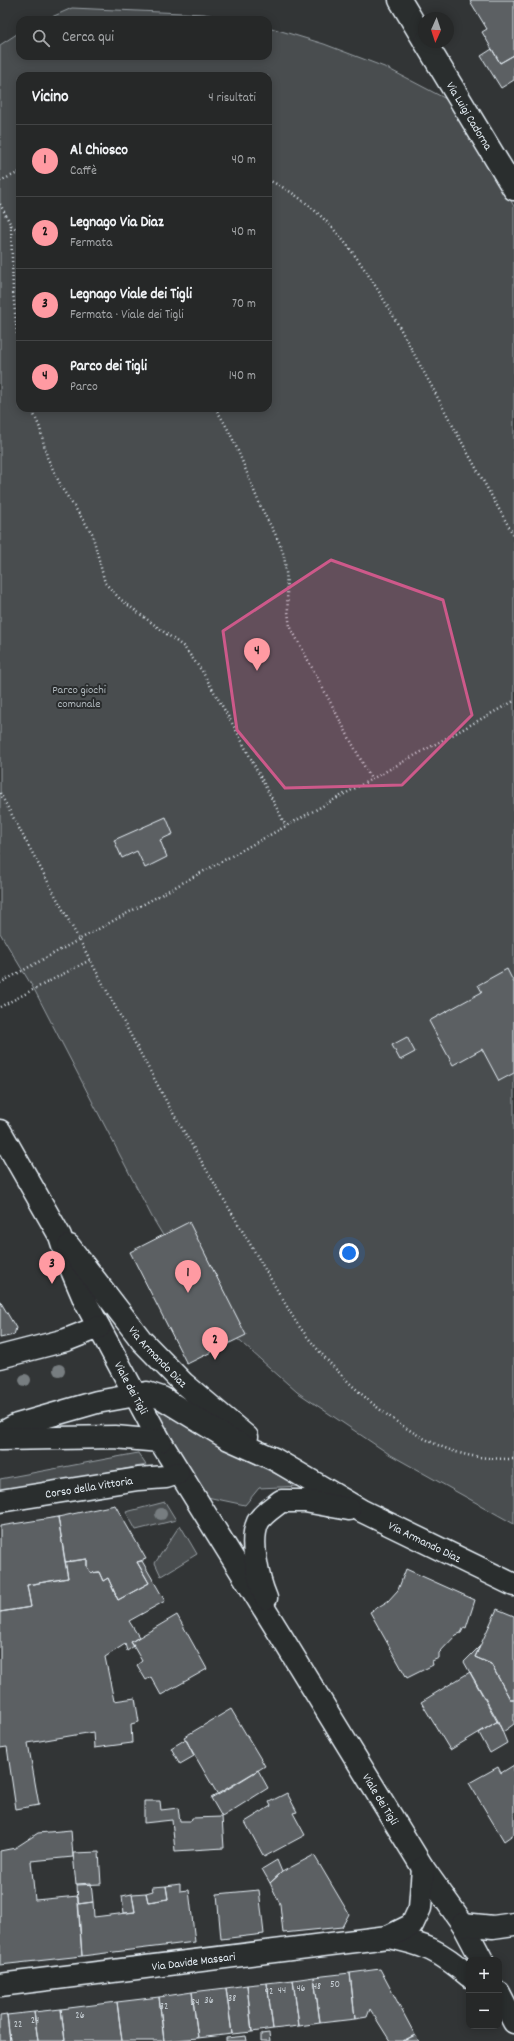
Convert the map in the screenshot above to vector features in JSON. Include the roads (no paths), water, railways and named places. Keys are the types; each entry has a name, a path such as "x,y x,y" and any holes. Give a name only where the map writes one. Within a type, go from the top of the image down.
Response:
{"street":[{"name":"Via Luigi Cadorna","path":"400,0 418,30"},
{"name":"Via Luigi Cadorna","path":"429,48 514,189"},
{"name":"Viale dei Tigli","path":"0,1131 60,1236 68,1261 99,1327 178,1473 282,1636 423,1868 463,1924 480,1957"},
{"name":"Via Armando Diaz","path":"60,1236 80,1258 142,1341 183,1383 274,1459"},
{"path":"0,1357 66,1340 99,1327"},
{"name":"Via Armando Diaz","path":"136,1395 147,1393 162,1398 229,1439 274,1459 362,1511 514,1585"},
{"path":"0,1434 25,1422 97,1402 136,1395"},
{"path":"0,1439 116,1437 160,1441"},
{"name":"Corso della Vittoria","path":"0,1501 138,1479 166,1477 178,1473"},
{"name":"Viale dei Tigli","path":"282,1636 261,1586 256,1560 256,1533 261,1518 281,1500 305,1501 362,1511"},
{"name":"Via Davide Massari","path":"388,1937 412,1925 420,1908 423,1868"},
{"path":"463,1924 493,1927 514,1924"},
{"name":"Via Davide Massari","path":"0,1985 388,1937 419,1943 449,1958 466,1973"}],"place":[{"name":"Parco dei Tigli","path":"257,671"},
{"name":"Legnago Viale dei Tigli","path":"52,1284"},
{"name":"Al Chiosco","path":"188,1293"},
{"name":"Legnago Via Diaz","path":"215,1360"}],"park label":[{"name":"Parco giochi comunale","path":"79,696"}]}
